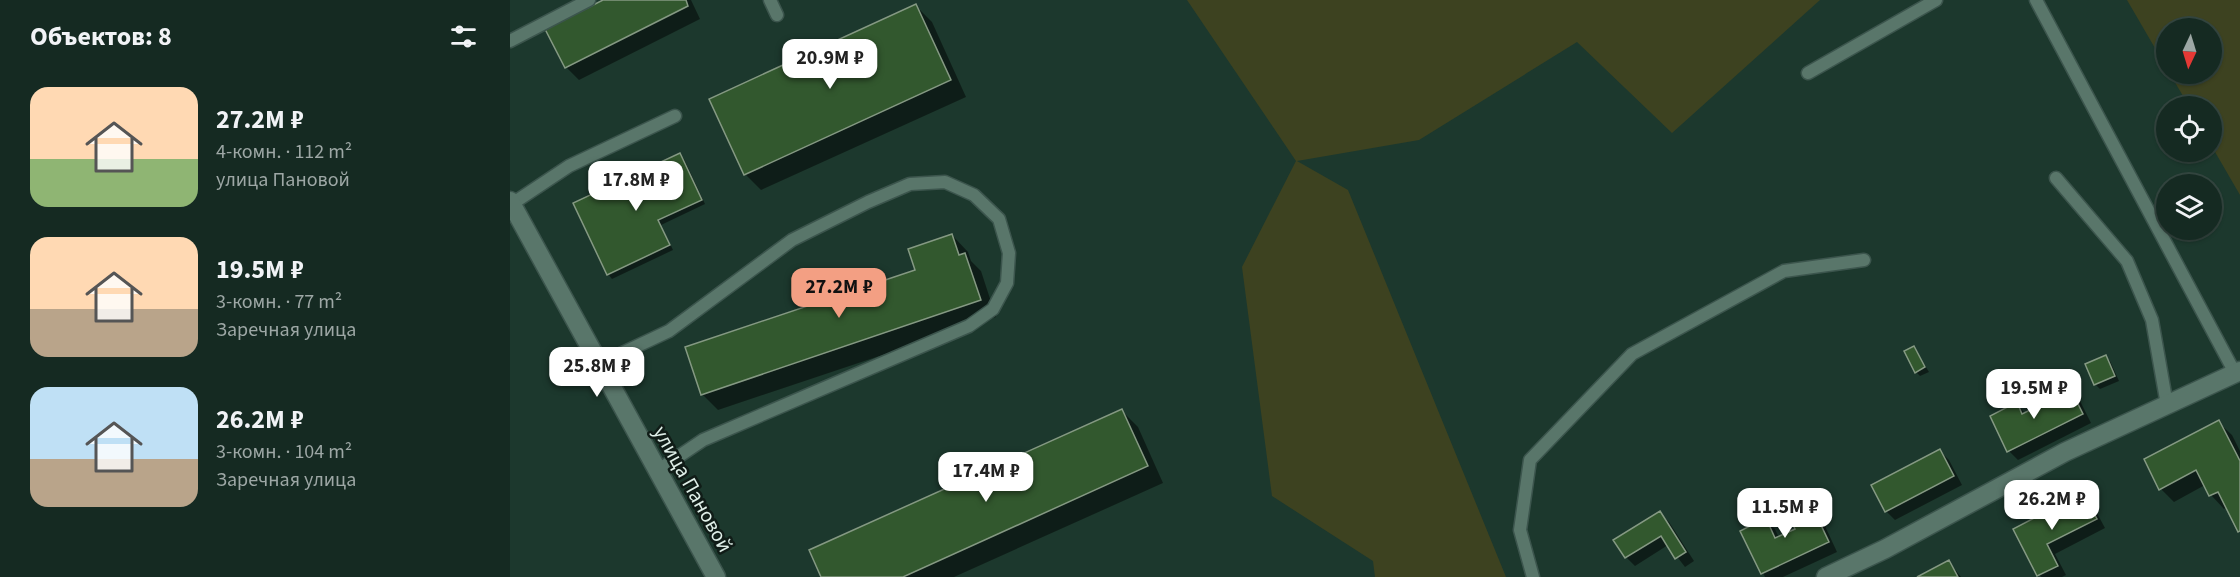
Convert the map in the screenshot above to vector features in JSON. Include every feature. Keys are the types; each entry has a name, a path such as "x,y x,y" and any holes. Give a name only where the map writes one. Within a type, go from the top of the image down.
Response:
{"street":[{"name":"улица Пановой","path":"511,203 716,577"},
{"path":"1826,577 1885,549 2065,452 2238,372"}],"lane":[{"path":"510,41 589,0"},
{"path":"770,0 777,15"},
{"path":"1808,73 1936,0"},
{"path":"2036,0 2238,372"},
{"path":"511,203 569,166 675,116"},
{"path":"2055,178 2127,261 2152,320 2167,405"},
{"path":"599,364 669,331 792,240 910,184 945,182 974,195 999,219 1009,253 1007,283 993,309 969,326 704,440 657,471"},
{"path":"1533,577 1520,530 1530,460 1632,354 1784,271 1864,260"}],"green space":[{"path":"1187,0 1820,0 1672,133 1577,42 1419,140 1297,161 1348,190 1506,577 1375,577 1373,561 1272,496 1242,267 1296,161"},
{"path":"2127,0 2240,0 2240,195 2221,162 2222,96 2183,96 2176,84 2222,84 2222,18 2156,18 2156,50"}],"building":[{"path":"603,0 686,0 688,6 565,68 545,29"},
{"path":"916,4 951,80 744,175 709,99"},
{"path":"680,153 702,200 658,220 670,245 607,275 573,203"},
{"path":"952,234 959,255 965,253 981,300 701,395 685,347 915,270 908,249"},
{"path":"1914,346 1925,367 1915,373 1904,351"},
{"path":"2106,355 2115,376 2094,385 2085,364"},
{"path":"2071,390 2083,414 2007,452 1990,416 2017,402 2022,414"},
{"path":"1122,409 1148,466 903,577 821,577 809,550"},
{"path":"2219,420 2240,461 2240,531 2238,532 2218,492 2209,496 2196,470 2159,490 2144,459"},
{"path":"1940,449 1954,476 1885,512 1871,485"},
{"path":"2083,493 2097,519 2047,544 2058,566 2037,576 2013,529"},
{"path":"1810,502 1829,542 1761,574 1740,531 1766,518 1775,538 1795,529 1788,513"},
{"path":"1660,511 1686,552 1675,559 1661,536 1625,558 1613,540"},
{"path":"1949,560 1958,577 1917,577"}]}
